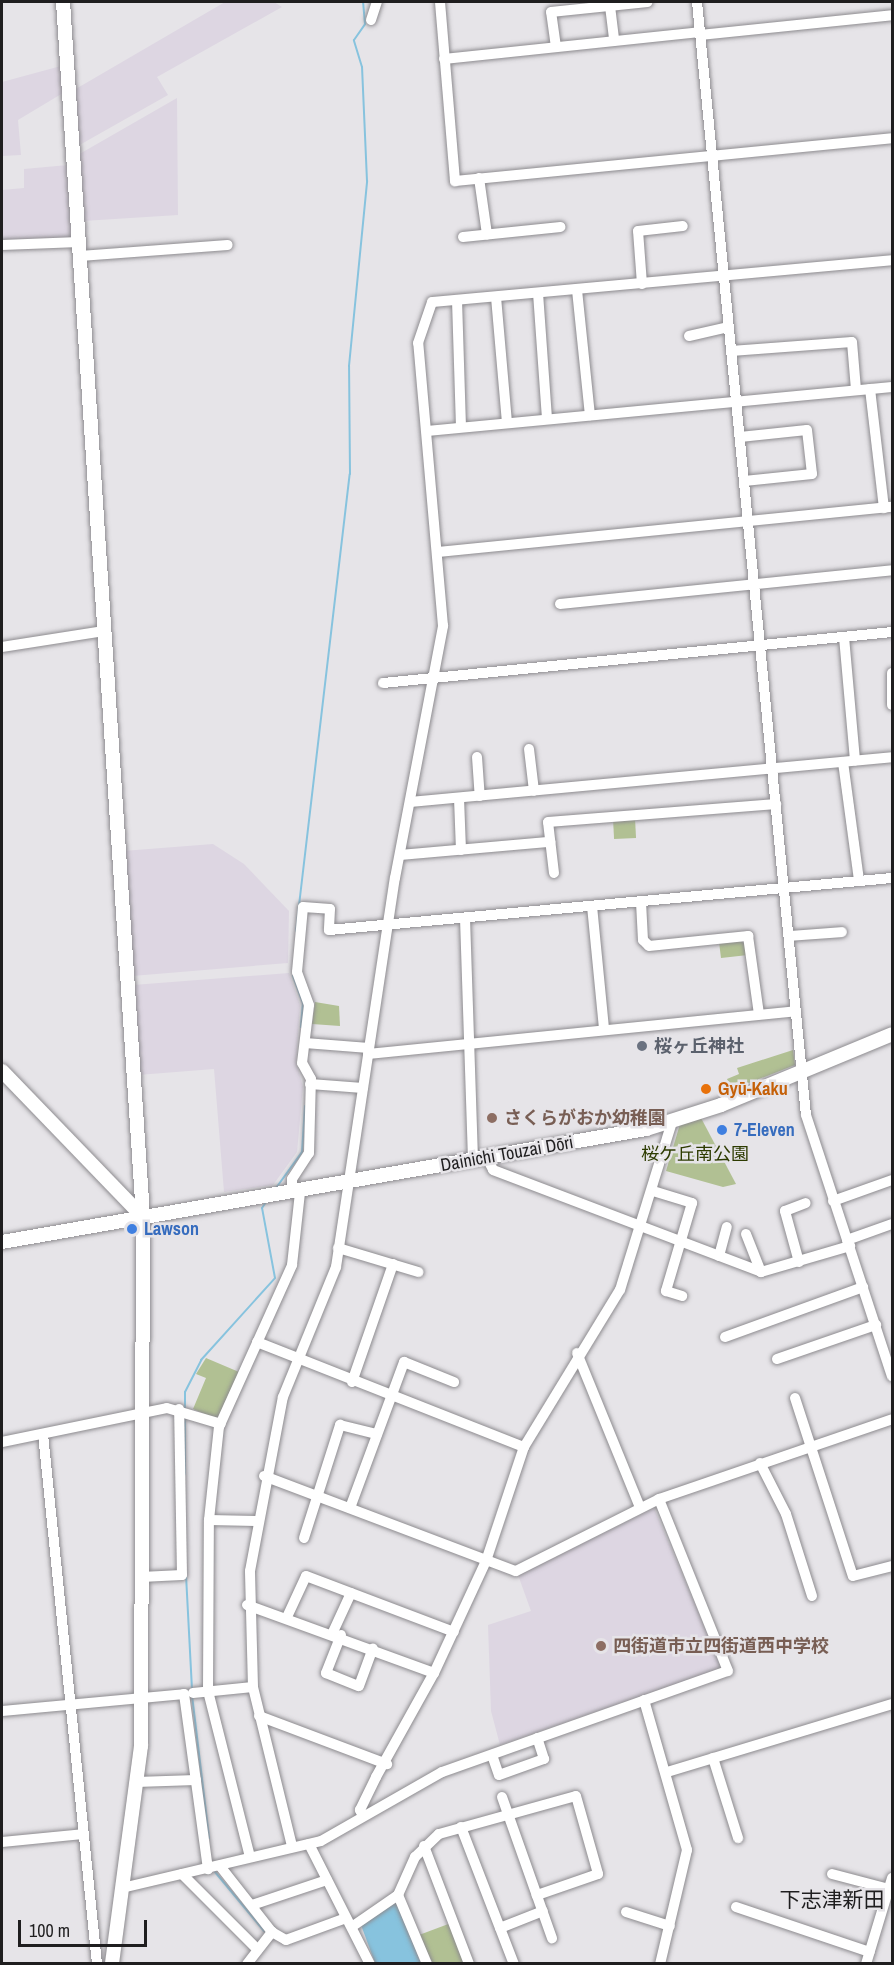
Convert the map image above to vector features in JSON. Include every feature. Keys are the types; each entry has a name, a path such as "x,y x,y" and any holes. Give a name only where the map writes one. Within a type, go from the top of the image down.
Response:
{"street":[{"path":"63,2 143,1217 140,1413 141,1697 136,1782 112,1964"},
{"path":"371,20 377,2"},
{"path":"440,2 455,181 892,138"},
{"path":"556,47 551,12 647,2"},
{"path":"697,2 807,1119 833,1202 890,1361 892,1376"},
{"path":"610,6 614,41"},
{"path":"444,59 892,15"},
{"path":"478,178 487,234"},
{"path":"642,284 638,231 683,226"},
{"path":"463,237 560,227"},
{"path":"2,245 79,249 228,245"},
{"path":"292,1846 252,1687 247,1605 256,1521 264,1476 296,1360 336,1267 400,855 443,626 418,343 432,302 892,260"},
{"path":"577,290 590,415"},
{"path":"538,293 547,419"},
{"path":"496,297 507,423"},
{"path":"457,300 461,427"},
{"path":"689,336 729,327"},
{"path":"731,351 852,342 856,390"},
{"path":"427,430 892,387"},
{"path":"438,552 888,507 870,389"},
{"path":"740,437 807,430 812,474 744,481"},
{"path":"560,604 754,582 892,570"},
{"path":"2,646 104,631"},
{"path":"383,683 892,632"},
{"path":"844,637 849,761 859,882"},
{"path":"892,673 892,705"},
{"path":"529,749 534,791"},
{"path":"477,757 480,796"},
{"path":"410,802 892,758"},
{"path":"459,798 461,849"},
{"path":"554,873 548,822 776,804"},
{"path":"400,855 550,842"},
{"path":"250,1857 208,1691 209,1520 221,1424 292,1265 296,1192 292,1179 309,1153 310,1084 302,1063 309,1005 297,972 303,907 330,909 329,930 892,878"},
{"path":"641,902 643,940 649,946 748,936 759,1014"},
{"path":"592,906 604,1028"},
{"path":"465,918 469,1044 480,1160 493,1170 760,1272 799,1262 892,1224"},
{"path":"789,936 842,932"},
{"path":"305,1043 368,1051 469,1044 604,1028 796,1011"},
{"name":"Dainichi Touzai Dōri","path":"2,1242 349,1184 672,1122 802,1074 892,1034"},
{"path":"2,1071 143,1217"},
{"path":"310,1084 363,1088"},
{"path":"363,1816 360,1810 387,1764 434,1673 486,1561 524,1447 577,1353 620,1290 653,1191 672,1122"},
{"path":"833,1202 892,1180"},
{"path":"653,1191 692,1203 666,1290 682,1296"},
{"path":"799,1262 784,1211 807,1203"},
{"path":"719,1256 726,1227"},
{"path":"746,1234 760,1272"},
{"path":"338,1248 418,1272"},
{"path":"352,1382 393,1264"},
{"path":"725,1337 863,1287"},
{"path":"777,1359 876,1325"},
{"path":"257,1342 296,1360 524,1447"},
{"path":"577,1353 640,1507"},
{"path":"350,1508 404,1362 454,1382"},
{"path":"795,1398 853,1576 892,1566"},
{"path":"2,1442 140,1413 179,1409 221,1424"},
{"path":"141,1577 182,1575 179,1409"},
{"path":"264,1476 516,1571 658,1498 892,1419"},
{"path":"304,1538 340,1425 377,1434"},
{"path":"43,1434 96,1964"},
{"path":"760,1463 786,1514 812,1596"},
{"path":"122,1888 208,1869 292,1846 309,1844 442,1772 728,1671 658,1498"},
{"path":"209,1520 256,1521"},
{"path":"287,1617 306,1576 454,1632"},
{"path":"351,1593 326,1673 359,1686 373,1648"},
{"path":"247,1605 337,1634 434,1673"},
{"path":"193,1693 252,1687"},
{"path":"2,1711 184,1694 208,1869"},
{"path":"644,1700 667,1772 687,1850 660,1964"},
{"path":"667,1772 892,1704"},
{"path":"259,1716 387,1764"},
{"path":"492,1755 499,1774 544,1759 537,1738"},
{"path":"712,1758 738,1838"},
{"path":"136,1782 196,1780"},
{"path":"220,1866 272,1932 286,1941 350,1922 398,1895 424,1846 461,1827 576,1796 598,1874 537,1895"},
{"path":"502,1797 552,1938"},
{"path":"461,1827 514,1964"},
{"path":"2,1842 82,1834"},
{"path":"309,1844 370,1964"},
{"path":"424,1846 469,1964"},
{"path":"182,1874 258,1950"},
{"path":"832,1874 892,1882 866,1964"},
{"path":"252,1905 327,1880"},
{"path":"398,1895 427,1964"},
{"path":"736,1907 870,1952"},
{"path":"500,1928 543,1911"},
{"path":"626,1912 670,1926"},
{"path":"248,1964 272,1932"}],"shaded area":[{"path":"225,2 274,2 282,7 157,77 168,95 76,147 74,90"},
{"path":"61,66 63,93 18,120 21,155 2,156 2,82"},
{"path":"177,98 178,215 83,221 76,156"},
{"path":"68,165 73,238 2,241 2,190 24,188 24,169"},
{"path":"213,844 244,864 289,911 288,963 132,976 123,851"},
{"path":"289,973 300,1005 296,1062 303,1087 297,1152 273,1185 224,1192 214,1069 138,1075 133,985"},
{"name":"四街道市立四街道西中学校","path":"654,1508 722,1668 500,1745 491,1711 488,1625 531,1611 518,1575"}],"green space":[{"path":"635,818 636,838 614,839 613,819"},
{"path":"737,940 747,944 748,955 721,958 719,942"},
{"path":"315,1002 339,1006 340,1026 312,1024"},
{"path":"793,1050 795,1065 731,1090 727,1079 739,1074 737,1068"},
{"name":"桜ケ丘南公園","path":"700,1116 736,1184 723,1187 666,1171 680,1124"},
{"path":"206,1358 239,1372 217,1419 193,1409 206,1378 196,1374"},
{"path":"451,1923 465,1963 433,1964 419,1935"}],"water":[{"path":"393,1902 397,1903 421,1963 375,1963 361,1925"}],"waterway":[{"path":"296,931 350,474 349,366 367,181 362,67 354,40 365,24 363,2"},
{"path":"293,976 303,1003 301,1027"},
{"path":"276,1188 302,1152 305,1106"},
{"path":"185,1411 185,1392 201,1360 275,1278 262,1208 266,1202"},
{"path":"185,1416 185,1474"},
{"path":"186,1575 192,1689"},
{"path":"192,1695 209,1838"},
{"path":"215,1872 264,1931"}],"place":[{"name":"桜ヶ丘神社","path":"642,1046"},
{"name":"Gyū-Kaku","path":"706,1089"},
{"name":"さくらがおか幼稚園","path":"492,1118"},
{"name":"7-Eleven","path":"722,1130"},
{"name":"Lawson","path":"132,1229"},
{"name":"四街道市立四街道西中学校","path":"601,1646"}],"district":[{"name":"下志津新田","path":"832,1900"}]}
